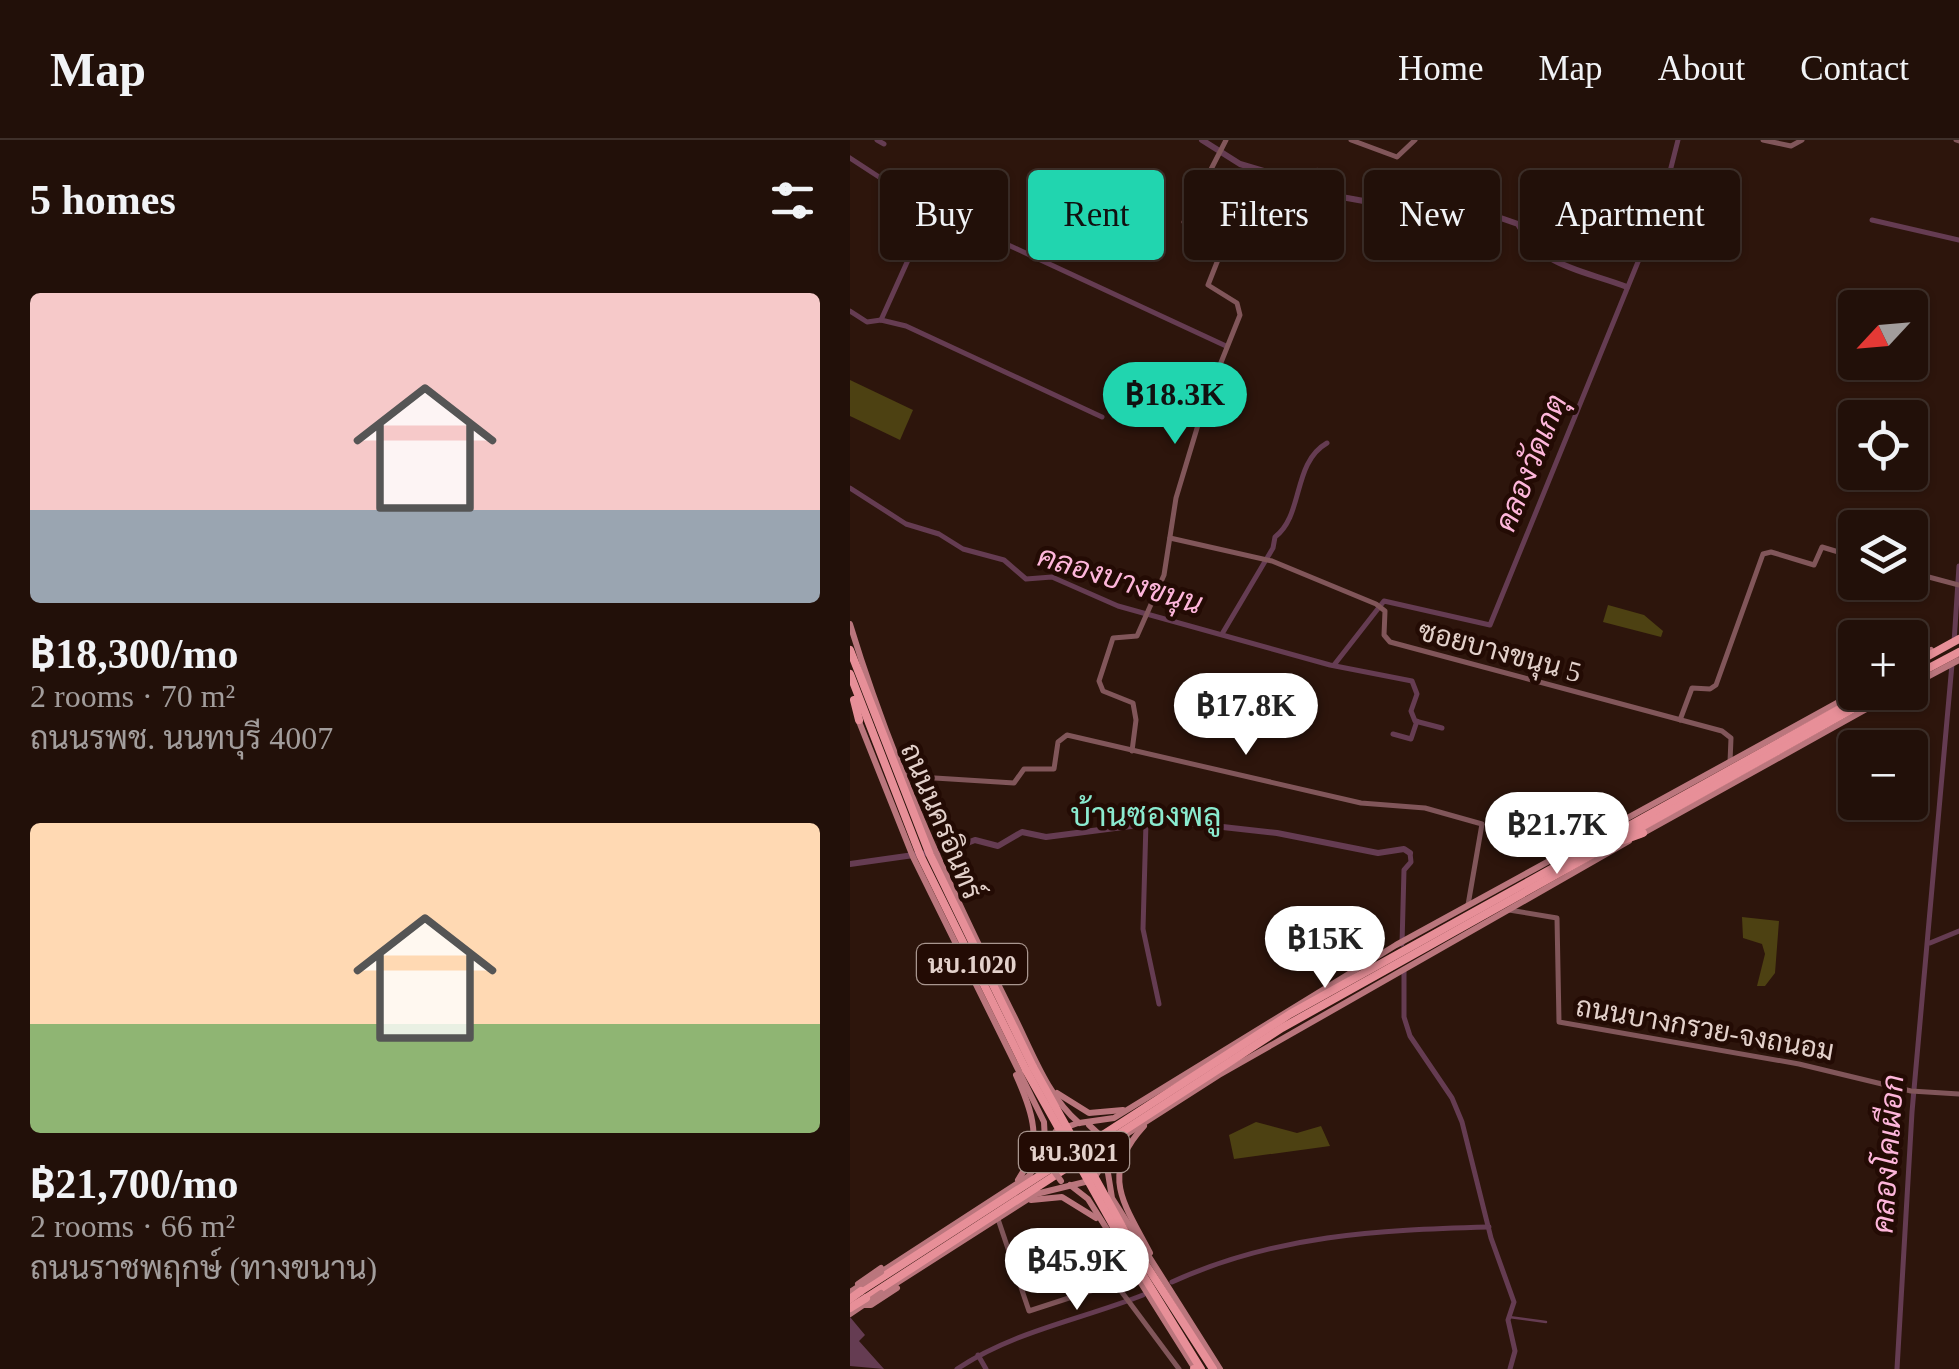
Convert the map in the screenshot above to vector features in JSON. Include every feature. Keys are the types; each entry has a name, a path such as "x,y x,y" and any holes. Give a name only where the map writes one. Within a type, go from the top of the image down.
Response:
{"main road":[{"name":"ถนนนครอินทร์","path":"850,624 910,793 924,852 1059,1102 1079,1123"},
{"name":"ถนนนครอินทร์","path":"850,648 924,852 1030,1068"},
{"path":"850,648 862,663"},
{"path":"1928,672 1946,663 1956,648"},
{"path":"1928,659 1956,648"},
{"path":"1928,669 1956,648"},
{"name":"ถนนนครอินทร์","path":"850,674 1000,1037 1042,1116 1046,1150"},
{"path":"850,674 859,720"},
{"name":"ถนนนครอินทร์","path":"850,694 859,720 1030,1068 1126,1239 1205,1368"},
{"name":"นบ.3021","path":"1107,1157 1120,1139 1301,1025 1468,905 1838,705"},
{"path":"1829,715 1838,708"},
{"name":"นบ.3021","path":"850,1296 863,1295 1483,904 1838,709"},
{"name":"นบ.3021","path":"850,1311 863,1295 1290,1014 1857,710"},
{"name":"นบ.3021","path":"1079,1123 1109,1121 1266,1022 1402,954 1505,910 1865,710"},
{"path":"1615,840 1644,833"},
{"path":"1483,904 1508,883"},
{"path":"982,964 1003,994"},
{"path":"1301,1025 1325,1002"},
{"path":"1266,1022 1290,1014"},
{"path":"1000,1037 1030,1108 1036,1133 1028,1164 1012,1187"},
{"path":"1051,1088 1089,1113 1130,1108"},
{"path":"1042,1116 1056,1119 1059,1102"},
{"path":"1148,1121 1124,1151 1118,1183 1124,1204 1205,1368"},
{"path":"1164,1281 1112,1198 1103,1138 1089,1125 1079,1123 1056,1130 1046,1150 1046,1160 1093,1207 1205,1368"},
{"name":"นบ.3021","path":"850,1296 1034,1171 1046,1150"},
{"path":"1066,1183 1092,1180 1107,1157"},
{"name":"นบ.3021","path":"850,1311 1040,1191 1066,1183"},
{"path":"1093,1207 1098,1192 1112,1198"},
{"path":"1018,1206 1038,1197 1062,1197 1086,1208 1110,1234"},
{"path":"924,1244 855,1286 852,1295 858,1304 871,1305 942,1255"}],"street":[{"path":"1132,751 1136,720 1133,703 1103,691 1099,680 1112,638 1136,638 1164,576 1176,498 1204,405 1241,311 1237,302 1208,285 1224,250 1187,227 1184,220 1226,140"},
{"path":"1351,140 1396,157 1415,140"},
{"path":"1763,140 1792,146 1802,140"},
{"name":"ซอยบางขนุน 5","path":"1170,538 1266,561 1379,605 1384,635 1390,642 1729,735 1730,762"},
{"path":"1680,720 1690,690 1710,690 1716,684 1762,554 1771,552 1814,564 1822,547 1838,551"},
{"path":"1928,577 1957,584"},
{"path":"901,770 920,777 1014,783 1024,769 1054,769 1058,742 1066,735 1372,805 1432,809 1482,824 1468,905"},
{"path":"910,793 912,782 920,777"},
{"name":"ถนนบางกรวย-จงถนอม","path":"1520,902 1529,911 1554,915 1558,921 1559,1022 1781,1060 1914,1091 1959,1094"},
{"path":"1505,910 1529,911"},
{"path":"998,1219 1030,1311 1112,1283 1179,1369"}],"shaded area":[{"path":"850,380 913,410 900,440 850,416"},
{"path":"1608,605 1644,615 1663,631 1661,637 1603,622"},
{"path":"1742,917 1779,921 1775,973 1765,986 1757,986 1765,954 1762,944 1743,938"},
{"path":"1256,1122 1297,1133 1321,1126 1330,1146 1234,1159 1229,1135"},
{"path":"850,1317 865,1335 859,1341 884,1369 850,1366"}],"waterway":[{"path":"877,140 884,144"},
{"path":"1202,140 1240,164 1298,181 1317,171 1329,193 1336,196 1397,207 1427,197 1448,205 1471,199 1492,215 1518,224 1528,239 1551,259 1627,287"},
{"name":"คลองวัดเกตุ","path":"1334,665 1384,601 1490,625 1662,203 1678,140"},
{"path":"850,158 922,205 1226,346"},
{"path":"1872,220 1959,240"},
{"path":"881,320 908,260"},
{"path":"850,311 867,322 881,320 906,326 1102,417"},
{"path":"1222,634 1290,516 1308,463 1327,443"},
{"name":"คลองบางขนุน","path":"850,488 906,524 939,534 963,549 1004,560 1026,579 1052,577 1118,606 1330,665 1412,681 1417,694 1411,711 1415,721 1442,728"},
{"path":"1954,643 1959,566"},
{"name":"คลองโคเผือก","path":"1897,1369 1912,1112 1952,664"},
{"path":"1393,734 1411,739 1417,721"},
{"path":"850,864 949,850 975,840 998,846 1022,832 1046,837 1169,821 1277,833 1378,853 1404,849 1410,853"},
{"path":"1146,822 1143,929 1159,1004"},
{"path":"1402,944 1404,870 1411,862 1410,853"},
{"path":"1930,943 1959,931"},
{"path":"1404,970 1404,1017 1410,1036 1452,1098 1462,1122 1491,1238 1514,1302 1508,1320 1515,1351 1510,1369"},
{"path":"1172,1282 1249,1254 1327,1238 1489,1227"},
{"path":"957,1369 1024,1335 1143,1295"},
{"path":"1509,1317 1546,1322"},
{"path":"978,1355 986,1369"}],"district":[{"name":"บ้านซองพลู","path":"1146,815"}]}
